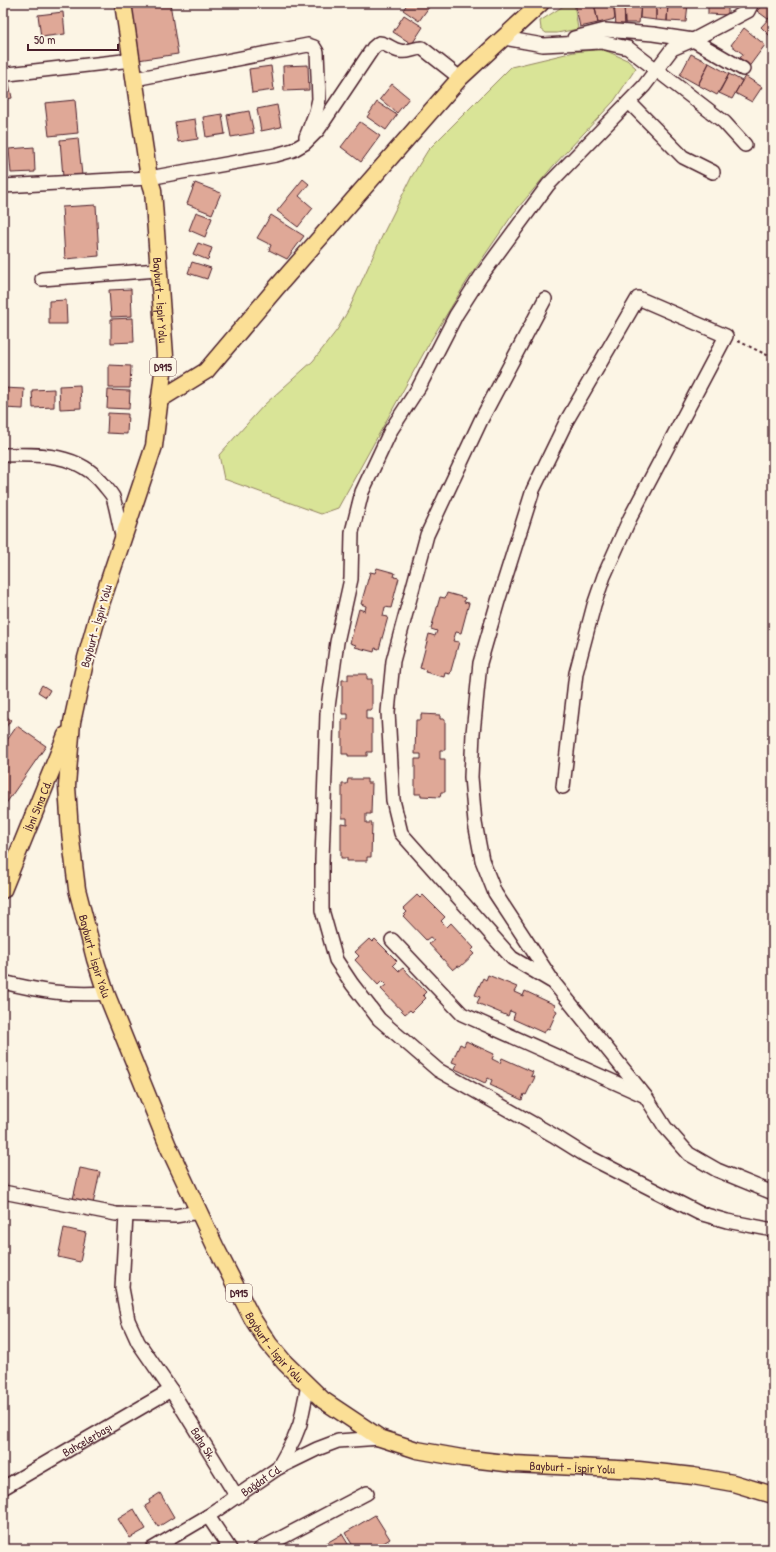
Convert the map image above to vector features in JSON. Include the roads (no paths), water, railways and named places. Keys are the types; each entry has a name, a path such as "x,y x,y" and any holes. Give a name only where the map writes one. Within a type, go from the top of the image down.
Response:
{"main road":[{"name":"Bayburt - İspir Yolu","path":"123,3 153,190 165,356 154,446 101,604 86,658 72,722 67,786 70,832 77,889 96,959 106,993 168,1146 252,1318 273,1348 285,1363 328,1404 380,1438 417,1450 462,1458 514,1464 639,1470 693,1476 733,1483 773,1495"},
{"path":"159,400 206,371 460,78 541,3"},
{"name":"İbni Sina Cd.","path":"3,890 72,722"}],"street":[{"path":"752,3 748,11 693,40 672,49 657,70 629,102 548,185 481,276 456,316 418,387 391,430 362,492 352,532 351,579 337,642 328,714 322,860 322,910 336,960 352,984 379,1019 438,1070 553,1135 585,1155 699,1213 727,1221 773,1230"},
{"path":"543,45 605,30 654,34 693,40 743,69"},
{"path":"504,38 543,45 602,42 628,48 724,122 745,145"},
{"path":"3,186 150,178 276,155 293,150 303,144 318,130 373,48 379,43 387,44 399,51 407,52 416,48 422,48 460,78"},
{"path":"134,79 308,45 314,47 317,52 319,99 316,112 303,144"},
{"path":"8,74 132,60"},
{"path":"629,102 683,157 713,172"},
{"path":"42,279 158,270"},
{"path":"563,787 576,673 594,605 604,576 630,518 726,336 638,298 567,420 533,490 498,601 480,663 473,733 471,777 475,823 482,860 495,893 554,983 646,1097 665,1127 689,1154 717,1170 773,1193"},
{"path":"545,299 481,420 427,535 393,661 388,712 393,800 401,833 512,958 554,983"},
{"path":"3,455 31,454 64,458 83,465 98,478 112,496 123,539"},
{"path":"392,940 462,1014 646,1097"},
{"path":"3,982 55,993 82,995 106,993"},
{"path":"3,1192 126,1215 175,1216 199,1212"},
{"name":"Baha Sk.","path":"126,1215 122,1288 128,1320 138,1342 171,1390 237,1497"},
{"path":"278,1468 294,1439 300,1424 308,1385"},
{"name":"Bahçelerbaşı","path":"3,1488 171,1390"},
{"name":"Bağdat Cd.","path":"152,1549 208,1516 278,1468 317,1449 338,1441 380,1438"},
{"path":"260,1549 367,1493"},
{"path":"208,1516 230,1549"}]}
